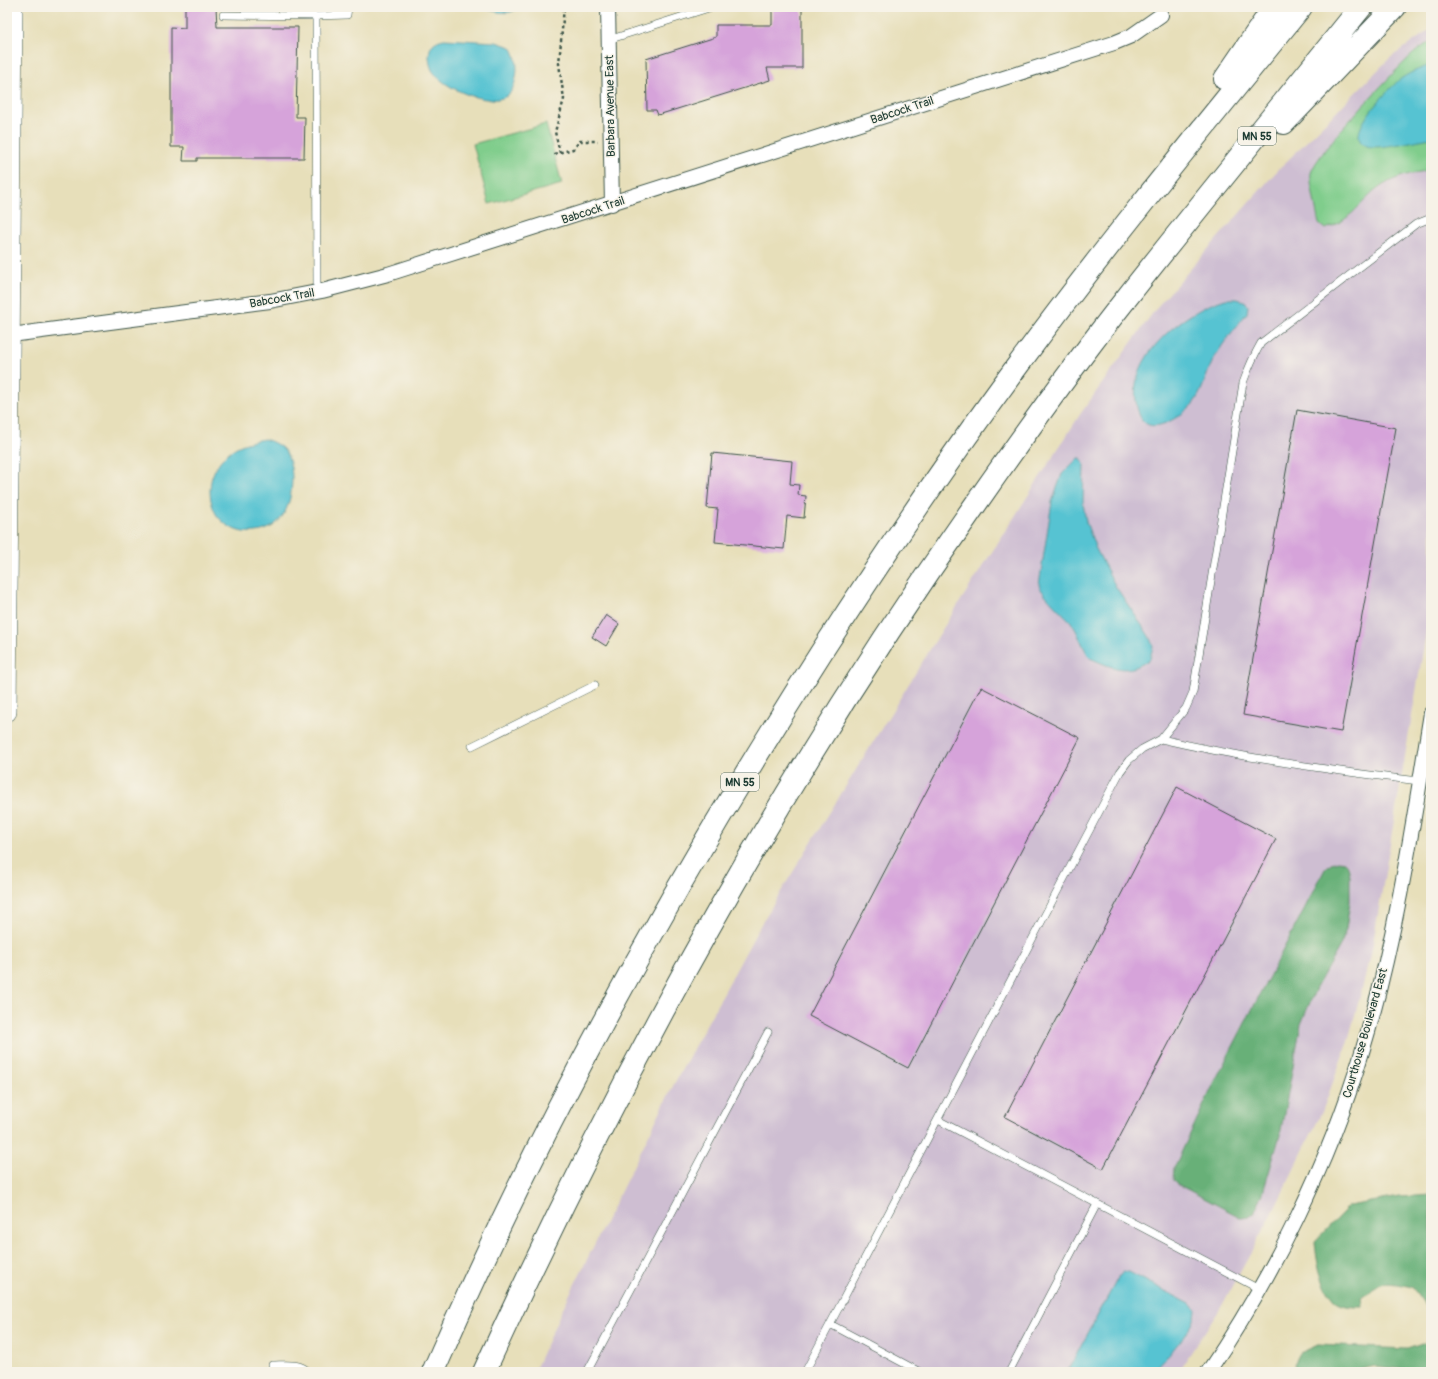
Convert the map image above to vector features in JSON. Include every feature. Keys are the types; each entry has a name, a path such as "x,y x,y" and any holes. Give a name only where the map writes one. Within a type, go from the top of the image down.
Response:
{"highway":[{"path":"1118,235 1274,7"},
{"name":"MN 55","path":"433,1372 510,1206 601,1026 695,857 746,772 864,586 925,494 1017,366 1118,235 1301,7"},
{"name":"MN 55","path":"484,1372 573,1182 632,1068 720,907 818,742 972,508 1084,354 1153,265 1361,7"},
{"path":"1153,265 1238,170 1395,7"}],"street":[{"path":"7,712 9,335 13,7"},
{"name":"Barbara Avenue East","path":"608,7 612,204"},
{"name":"Babcock Trail","path":"9,335 270,301 317,292 388,274 612,204 1114,43 1131,36 1160,15"},
{"name":"Courthouse Boulevard East","path":"1208,1372 1236,1331 1259,1289 1320,1166 1348,1097 1362,1052 1386,959 1431,713"}],"lane":[{"path":"223,15 347,15 348,7"},
{"path":"608,40 712,7"},
{"path":"316,16 317,292"},
{"path":"805,1372 1120,772 1129,760 1142,749 1161,739 1186,708 1193,692 1243,384 1248,366 1261,344 1416,224 1431,218"},
{"path":"472,746 595,685"},
{"path":"1161,739 1206,750 1419,781"},
{"path":"587,1372 768,1032"},
{"path":"938,1120 1259,1289"},
{"path":"1009,1372 1097,1204"},
{"path":"830,1324 920,1372"},
{"path":"272,1365 290,1364 304,1367 309,1372"}],"path":[{"path":"560,153 555,132 564,99 559,64 564,7"},
{"path":"554,154 573,149 580,141 610,141"}],"shaded area":[{"path":"1431,29 1431,604 1371,955 1348,1041 1322,1112 1271,1216 1220,1309 1178,1372 534,1372 559,1316 673,1086 761,924 942,630 1081,413 1157,307 1276,172 1390,58"}],"green space":[{"path":"1431,41 1431,170 1409,174 1389,182 1376,190 1341,222 1325,229 1319,224 1311,182 1311,173 1316,163 1326,148 1391,76 1414,53"},
{"path":"546,124 562,184 489,204 473,144"},
{"path":"1338,861 1344,862 1348,866 1350,876 1350,902 1346,929 1342,942 1316,988 1301,1024 1280,1135 1262,1196 1254,1214 1242,1218 1179,1185 1173,1180 1174,1168 1217,1077 1325,869 1331,863"},
{"path":"1431,1195 1431,1320 1423,1302 1412,1287 1403,1285 1390,1283 1380,1285 1361,1297 1362,1307 1351,1307 1334,1300 1329,1294 1323,1280 1318,1264 1315,1241 1349,1206 1399,1197"},
{"path":"1431,1335 1431,1372 1374,1366 1348,1372 1297,1372 1294,1364 1300,1353 1318,1345 1407,1349 1425,1343"}],"water":[{"path":"479,7 519,7 505,13"},
{"path":"444,39 496,42 511,47 515,55 517,73 513,89 510,93 505,97 497,99 476,97 454,89 437,77 432,70 430,63 430,49 433,44"},
{"path":"1431,65 1431,138 1380,147 1367,146 1360,141 1359,133 1363,124 1377,103 1398,81"},
{"path":"1226,299 1245,301 1248,306 1247,313 1215,357 1197,399 1183,413 1169,422 1155,426 1148,425 1140,416 1136,401 1136,384 1141,367 1163,336 1178,324 1194,313"},
{"path":"264,439 281,447 285,452 291,466 291,489 286,510 274,525 266,530 243,532 235,530 221,520 216,514 212,505 210,486 212,477 220,461 235,448 245,443"},
{"path":"1078,458 1081,458 1084,464 1083,503 1086,522 1096,549 1116,587 1149,636 1153,646 1150,659 1142,664 1127,669 1120,669 1106,665 1090,658 1071,622 1048,598 1039,585 1052,502 1062,474"},
{"path":"1124,1272 1129,1272 1192,1305 1196,1310 1195,1318 1191,1326 1186,1334 1153,1372 1067,1372 1119,1276"}],"building":[{"path":"185,7 216,7 217,27 298,27 296,117 305,117 304,158 197,158 197,161 183,161 184,147 171,147 171,27 185,28"},
{"path":"772,7 802,7 802,68 767,68 770,80 658,115 656,110 647,110 646,59 716,37 716,25 772,25"},
{"path":"1297,410 1396,428 1341,732 1243,715"},
{"path":"712,453 792,461 790,484 799,485 798,495 806,496 804,518 787,516 784,549 715,542 718,509 707,508"},
{"path":"606,615 619,624 606,646 592,637"},
{"path":"981,687 1080,738 908,1068 809,1016"},
{"path":"1177,787 1276,839 1103,1169 1005,1117"}]}
